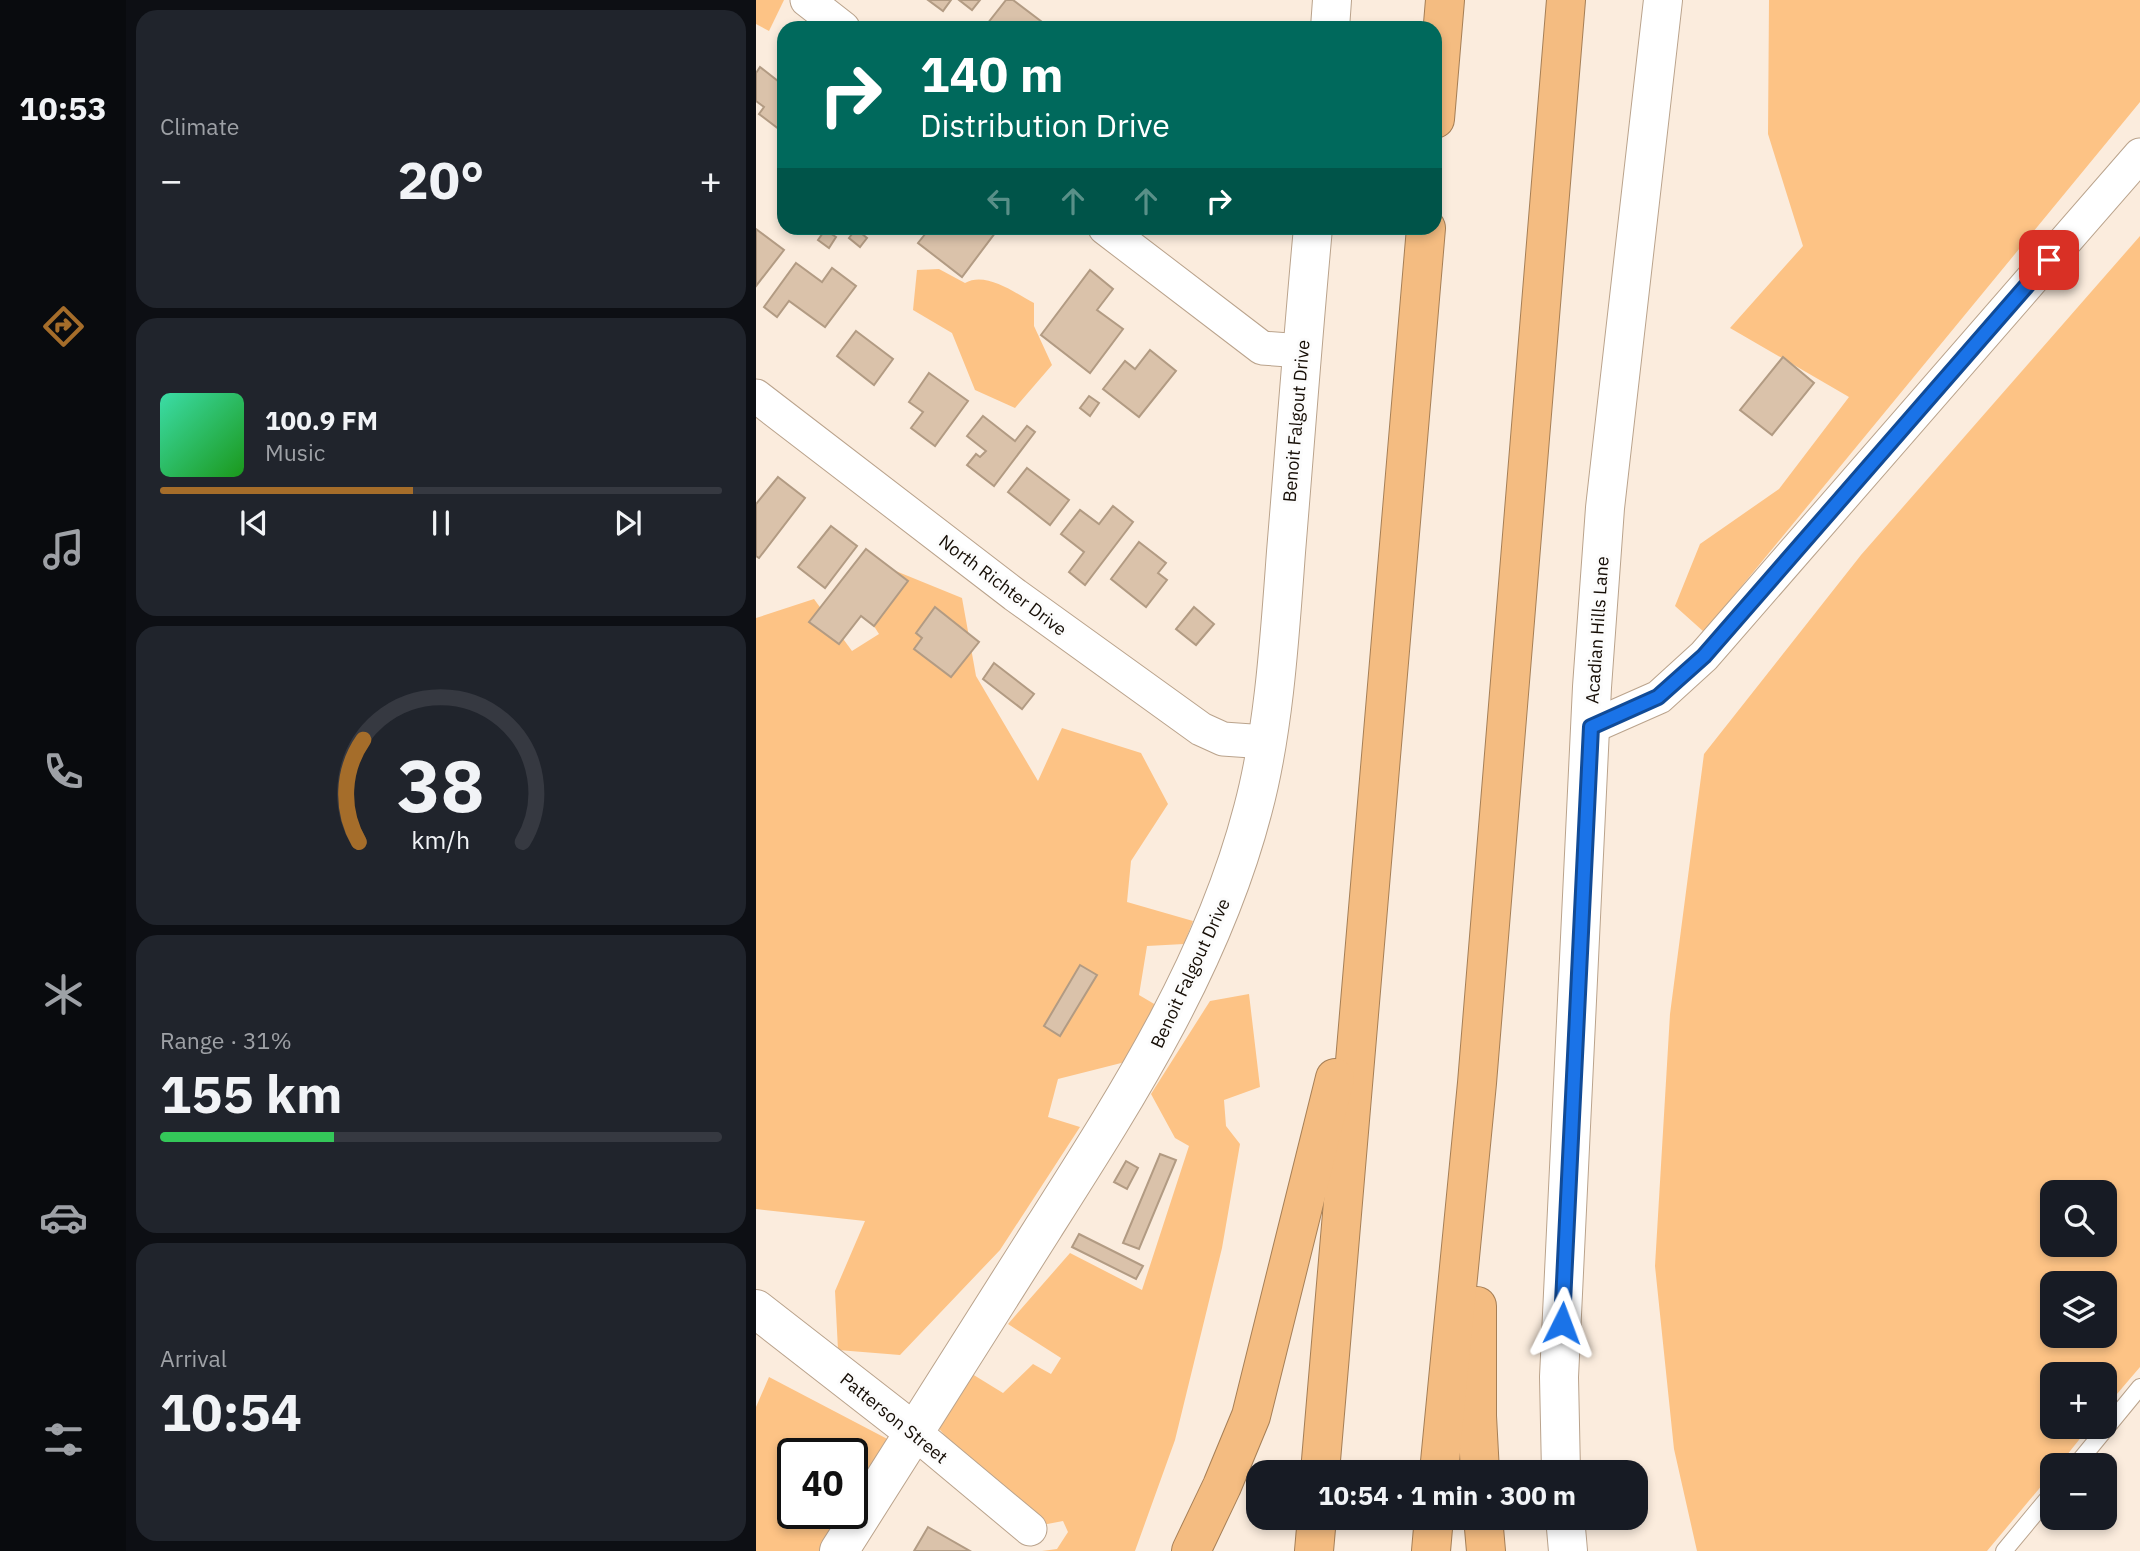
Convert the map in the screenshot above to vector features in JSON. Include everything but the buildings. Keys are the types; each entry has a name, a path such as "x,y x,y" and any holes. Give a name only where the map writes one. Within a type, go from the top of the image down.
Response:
{"highway":[{"path":"1442,35 1445,0"},
{"path":"1440,1460 1477,1083 1566,0"},
{"path":"1322,1460 1425,235"},
{"path":"1191,1551 1251,1416 1364,964"},
{"path":"1477,1083 1479,1460"},
{"path":"1314,1551 1316,1530"},
{"path":"1431,1551 1433,1530"},
{"path":"1484,1530 1486,1551"}],"street":[{"path":"807,0 835,21"},
{"path":"1330,21 1332,0"},
{"name":"Acadian Hills Lane","path":"1562,1460 1559,1377 1592,687 1605,508 1663,0"},
{"path":"1591,727 1658,697 1704,656 2140,155"},
{"path":"1114,235 1262,348 1302,351"},
{"name":"Benoit Falgout Drive","path":"839,1551 1122,1104 1169,1024 1228,892 1254,807 1266,742 1281,614 1312,235"},
{"name":"North Richter Drive","path":"756,396 1015,596 1201,729 1223,738 1266,742"},
{"name":"Patterson Street","path":"756,1309 914,1433 1030,1529"},
{"path":"1566,1530 1568,1551"}],"lane":[{"path":"2086,1453 2138,1394"},
{"path":"2004,1551 2040,1508"}],"shaded area":[{"path":"756,0 784,0 769,31 756,24"},
{"path":"1769,0 2140,0 2140,102 1704,632 1675,606 1700,544 1779,489 1849,397 1730,328 1803,246 1768,134"},
{"path":"2140,236 2140,1367 2117,1394 2117,1362 2040,1362 2040,1439 2080,1439 2069,1453 2040,1453 2040,1488 1987,1551 1697,1551 1674,1449 1655,1266 1670,1014 1704,754 1861,555"},
{"path":"939,269 965,283 973,280 991,281 1034,303 1034,326 1052,365 1015,408 975,390 952,333 913,310 917,270"},
{"path":"881,565 962,598 976,676 1038,781 1062,728 1141,753 1168,804 1131,861 1127,902 1193,921 1184,944 1147,946 1139,995 1161,1008 1141,1058 1058,1079 1048,1117 1080,1127 1000,1250 900,1355 838,1350 835,1291 865,1221 756,1209 756,618 814,599 852,651 879,634 856,598"},
{"path":"1249,994 1260,1087 1224,1100 1226,1126 1240,1144 1222,1248 1175,1440 1135,1551 1042,1551 1057,1549 1068,1532 1063,1521 1037,1526 987,1486 936,1425 964,1369 1003,1393 1033,1364 1051,1374 1061,1358 1008,1324 1070,1253 1142,1290 1189,1146 1175,1138 1151,1094 1210,1001"},
{"path":"769,1377 895,1443 868,1487 868,1438 777,1438 777,1529 843,1529 829,1551 756,1551 756,1407"}],"route":[{"path":"1562,1323 1591,727 1628,713 1658,697 1683,678 2049,260"}]}
